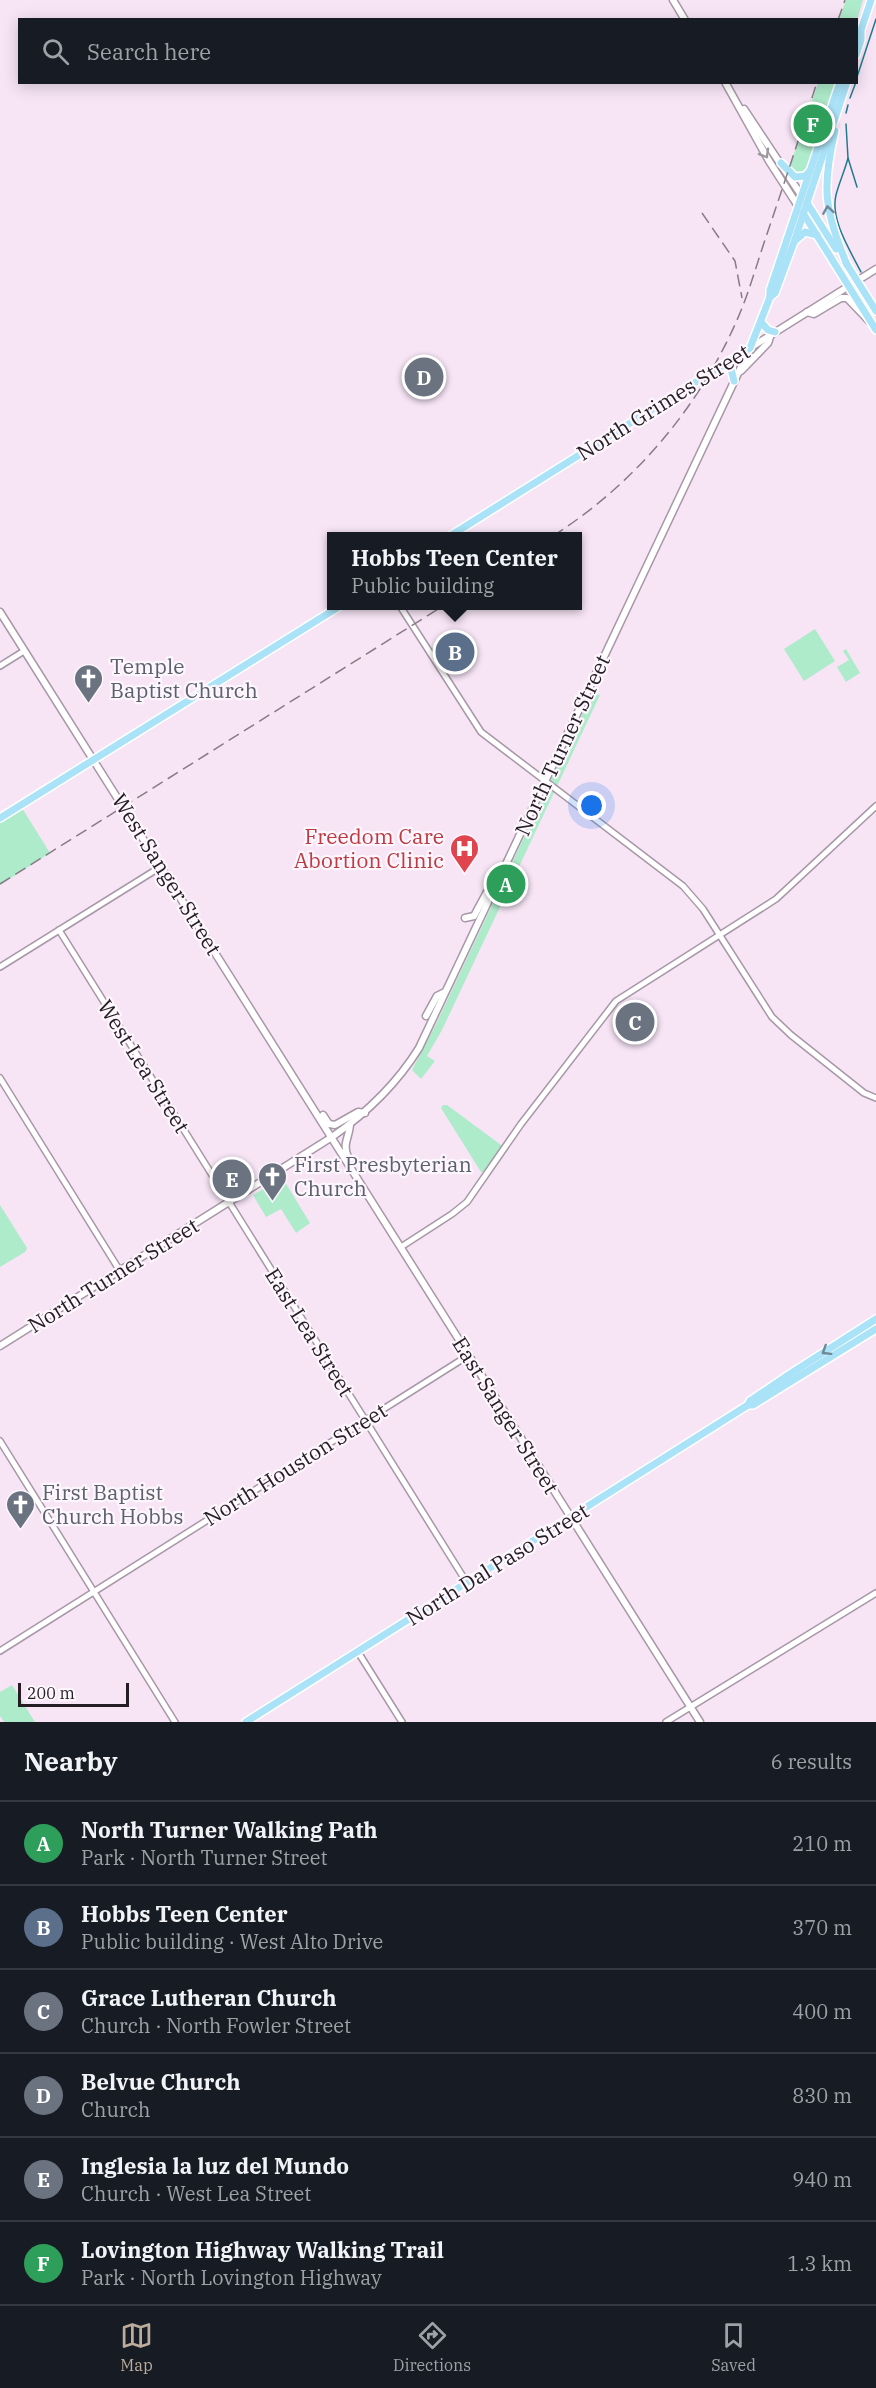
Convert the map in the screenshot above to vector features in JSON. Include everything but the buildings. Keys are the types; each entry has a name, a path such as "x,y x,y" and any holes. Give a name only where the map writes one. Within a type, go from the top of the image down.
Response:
{"main road":[{"path":"673,0 684,18"},
{"path":"858,49 861,40 859,33 871,0"},
{"path":"726,84 761,148 876,330"},
{"name":"North Turner Street","path":"0,1346 350,1125 388,1090 407,1067 419,1048 446,992 750,348 770,297 770,290 839,84"},
{"path":"846,84 837,114 828,164 827,199 833,230 847,265"},
{"path":"737,102 781,163 876,311"},
{"name":"North Turner Street","path":"770,297 775,293 795,242 837,114"},
{"path":"781,163 795,177 805,176 810,171"},
{"path":"795,242 802,233 817,236"},
{"name":"North Grimes Street","path":"458,532 876,269"},
{"path":"807,312 814,314 840,298 847,298 871,322"},
{"path":"738,373 768,343 773,333 761,322"},
{"path":"722,365 731,369 734,381"},
{"path":"0,818 334,610"},
{"name":"West Sanger Street","path":"0,612 332,1137"},
{"path":"465,918 474,916 487,892 494,887"},
{"path":"426,1016 437,996 446,992"},
{"path":"314,1109 322,1113 329,1124 335,1125 358,1112 365,1113"},
{"path":"350,1125 345,1151 363,1187"},
{"name":"East Sanger Street","path":"332,1137 700,1722"},
{"name":"North Dal Paso Street","path":"748,1406 750,1401 876,1319"},
{"name":"North Dal Paso Street","path":"246,1722 748,1406 760,1401 876,1329"}],"street":[{"path":"403,610 481,732 683,886 703,909 772,1017 864,1093 876,1098"},
{"path":"0,666 24,651"},
{"path":"401,1247 452,1215 467,1202 521,1124 616,1001 776,899 876,806"},
{"path":"0,967 162,866"},
{"name":"West Lea Street","path":"60,930 229,1203"},
{"path":"0,1078 120,1271"},
{"name":"East Lea Street","path":"229,1203 467,1582"},
{"name":"North Houston Street","path":"0,1651 469,1355"},
{"path":"0,1441 175,1722"},
{"path":"666,1722 876,1593"},
{"path":"358,1652 402,1722"}],"green space":[{"path":"846,0 863,0 858,18 839,18"},
{"path":"818,84 836,84 808,165 804,172 797,175 789,169"},
{"path":"815,629 835,661 804,681 784,649"},
{"path":"446,640 451,649 444,654 450,663 444,667 432,648"},
{"path":"846,649 860,673 846,682 837,667 849,660 843,651"},
{"path":"592,693 600,695 442,1030 427,1056 435,1061 421,1079 412,1070 436,1024"},
{"path":"22,808 50,853 0,885 0,822"},
{"path":"447,1105 501,1145 485,1172 481,1172 441,1108"},
{"path":"282,1177 310,1223 296,1233 281,1209 266,1217 253,1195"},
{"path":"0,1205 27,1248 25,1252 0,1267"},
{"path":"12,1685 35,1722 4,1722 0,1716 0,1692"}],"waterway":[{"path":"858,74 876,19"},
{"path":"850,98 855,84"},
{"path":"846,113 848,105"},
{"path":"846,124 848,158 857,187"},
{"path":"848,158 836,195 836,214 842,235 861,272"}],"railway":[{"path":"839,18 845,0"},
{"path":"559,532 610,493 661,442 683,414 721,353 745,299 816,84"},
{"path":"702,213 735,261 742,298"},
{"path":"0,884 437,610"}],"place":[{"name":"Lovington Highway Walking Trail","path":"813,124"},
{"name":"Belvue Church","path":"424,377"},
{"name":"Hobbs Teen Center","path":"455,652"},
{"name":"Temple Baptist Church","path":"89,704"},
{"name":"Freedom Care Abortion Clinic","path":"465,874"},
{"name":"North Turner Walking Path","path":"506,884"},
{"name":"Grace Lutheran Church","path":"635,1022"},
{"name":"Inglesia la luz del Mundo","path":"232,1179"},
{"name":"First Presbyterian Church","path":"273,1202"},
{"name":"First Baptist Church Hobbs","path":"21,1530"}]}
